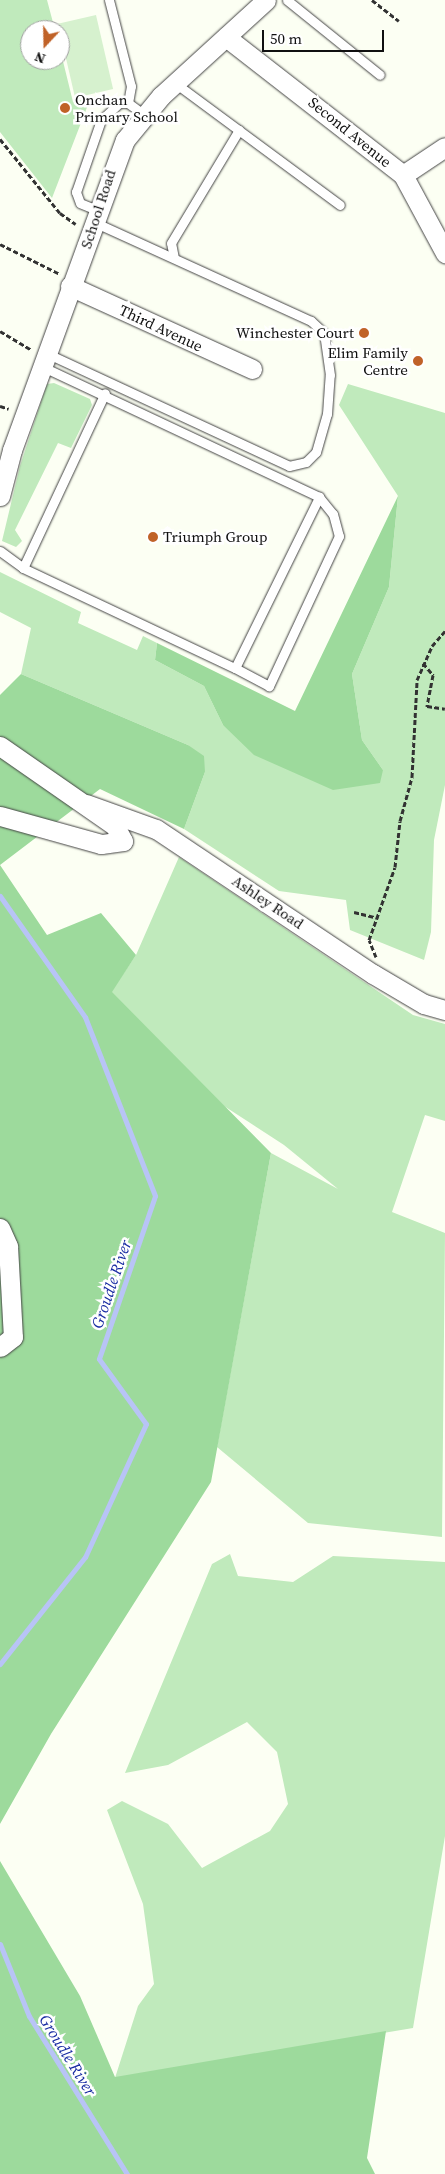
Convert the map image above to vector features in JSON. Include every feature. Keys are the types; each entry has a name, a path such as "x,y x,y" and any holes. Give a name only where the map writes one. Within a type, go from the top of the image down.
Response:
{"street":[{"name":"School Road","path":"0,496 40,356 66,280 90,219 125,140 144,114 175,83 266,0"},
{"name":"Second Avenue","path":"226,36 403,175 445,252"},
{"path":"403,175 445,147"},
{"name":"Third Avenue","path":"66,280 252,369"},
{"path":"0,746 86,804 122,834 119,845 0,816"},
{"name":"Ashley Road","path":"86,804 156,829 366,969 424,1004 445,1010"},
{"path":"0,1228 8,1246 13,1338 0,1347"}],"lane":[{"path":"109,0 131,86 128,102"},
{"path":"287,0 380,75"},
{"path":"175,83 340,205"},
{"path":"40,356 289,466 306,462 316,452 327,414 330,375 324,333 312,321 90,219 80,203 76,192 101,120 114,105 128,102 144,114"},
{"path":"174,258 171,243 239,130"},
{"path":"0,551 23,568 236,668 269,686 339,536 333,514 319,497 105,392 40,356"},
{"path":"23,568 105,392"},
{"path":"236,668 319,497"}],"path":[{"path":"372,0 399,21"},
{"path":"0,139 60,214 90,219"},
{"path":"0,244 66,280"},
{"path":"0,331 40,356"},
{"path":"0,406 11,410"},
{"path":"366,969 376,958 369,944 395,867 400,822 412,777 417,680 423,663 445,631"},
{"path":"423,663 434,675 427,706 445,709"},
{"path":"354,912 378,918"}],"green space":[{"path":"0,0 47,0 52,20 20,20 20,70 65,70 73,102 91,97 52,198 0,132"},
{"path":"96,15 113,89 75,98 69,70 70,21"},
{"path":"54,383 90,399 92,405 71,448 58,443 15,530 22,541 16,547 2,541 20,466 47,384"},
{"path":"348,384 445,413 445,785 434,840 431,932 424,960 350,930 346,900 279,891 184,829 205,772 188,745 21,674 31,628 0,612 0,572 81,612 78,623 137,650 143,636 157,643 155,660 204,686 223,725 383,770 362,740 352,674 389,587 398,496 339,405"},
{"path":"398,496 389,587 352,674 362,740 383,770 380,783 333,790 254,755 223,725 204,686 155,660 157,643 295,711"},
{"path":"21,674 188,745 204,756 205,772 184,829 100,789 0,865 0,695"},
{"path":"179,857 413,1015 445,1024 445,1121 425,1115 392,1212 445,1233 442,1537 308,1523 217,1447 271,1153 338,1189 284,1145 224,1106 111,992 136,955"},
{"path":"0,865 47,935 101,913 136,955 112,992 271,1153 211,1482 51,1734 0,1824"},
{"path":"230,1554 238,1576 293,1582 333,1556 445,1562 445,1836 413,2028 115,2078 138,2006 154,1984 143,1904 107,1810 122,1801 168,1824 202,1868 270,1831 288,1804 277,1752 247,1722 168,1765 125,1773 212,1564"},
{"path":"0,1861 80,1996 115,2077 386,2031 367,2158 375,2174 0,2174"}],"waterway":[{"name":"Groudle River","path":"0,896 85,1017 155,1196 99,1359 146,1424 85,1557 0,1664"},
{"name":"Groudle River","path":"0,1944 29,2016 127,2174"}],"place":[{"name":"Onchan Primary School","path":"65,108"},
{"name":"Winchester Court","path":"364,333"},
{"name":"Elim Family Centre","path":"418,361"},
{"name":"Triumph Group","path":"153,537"}]}
